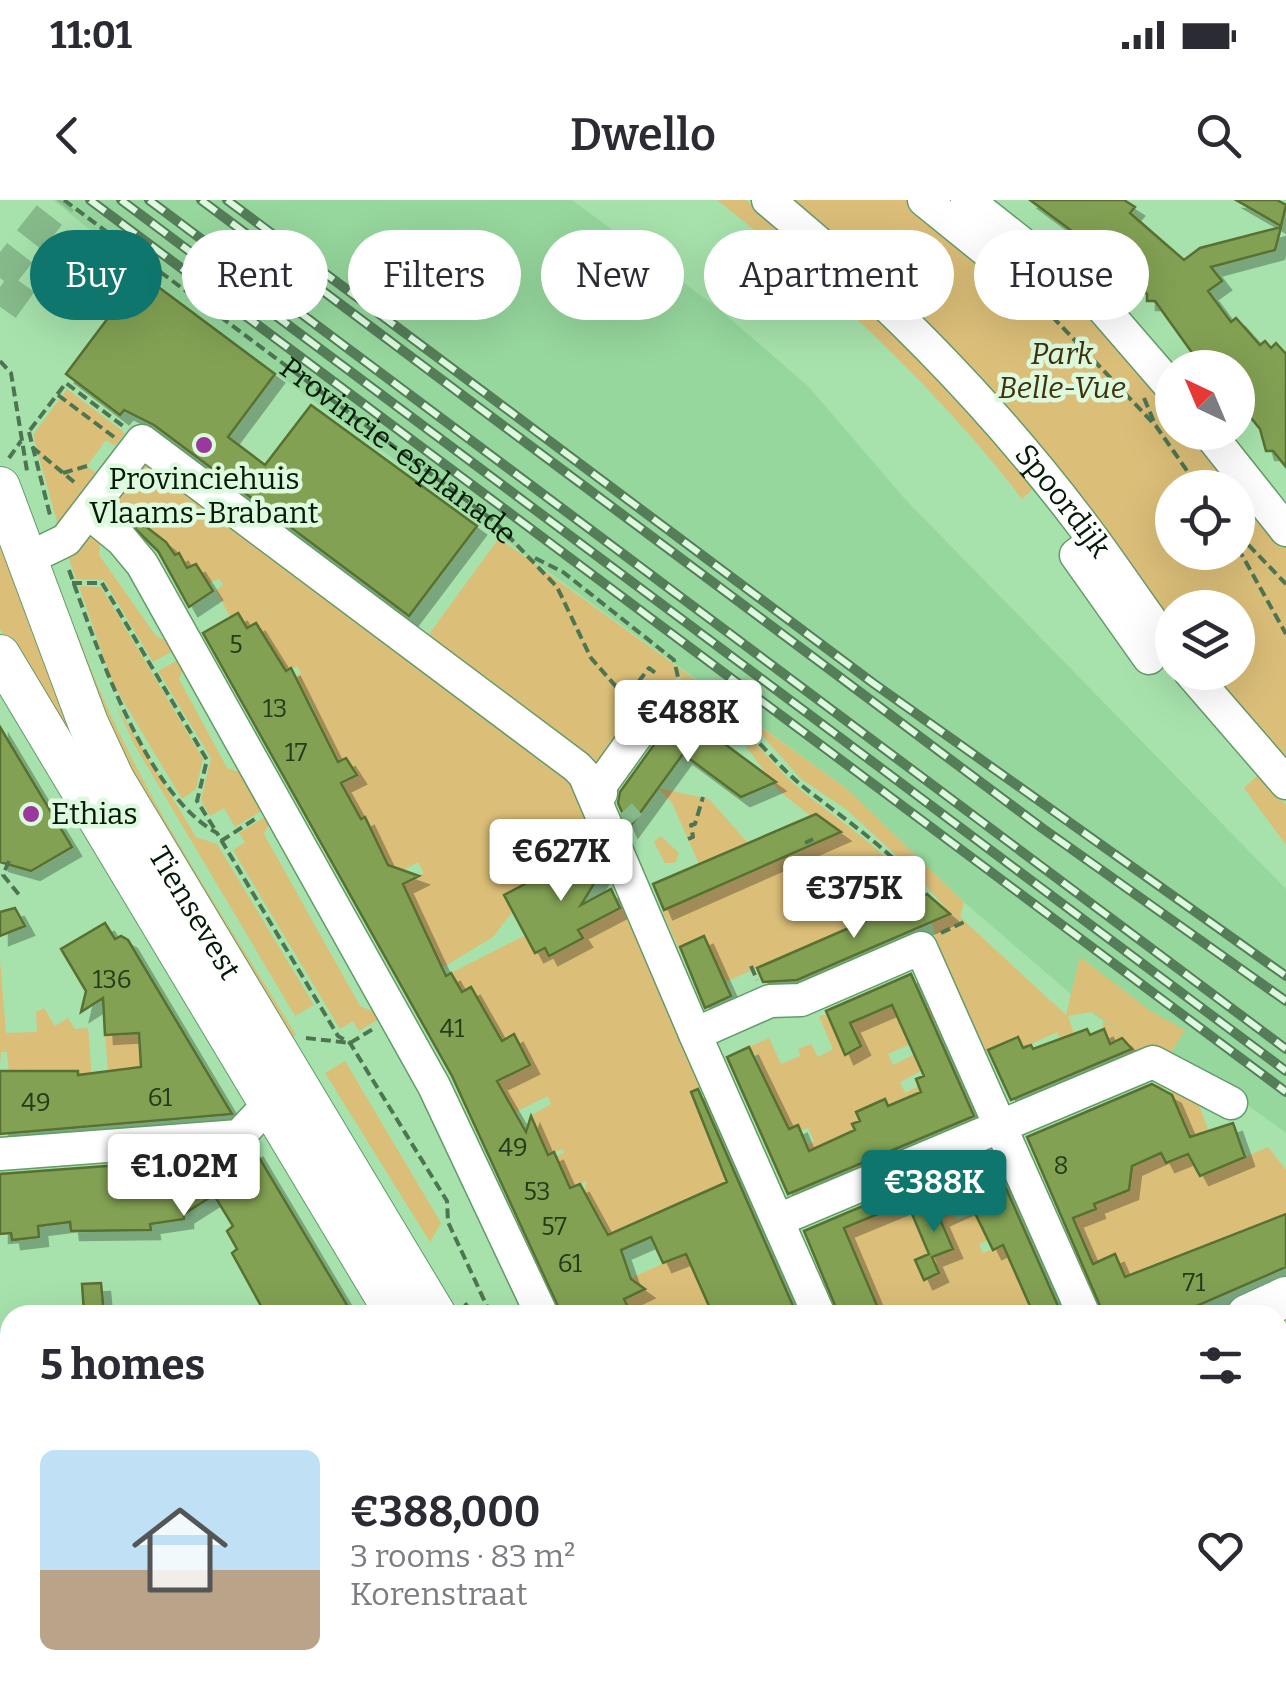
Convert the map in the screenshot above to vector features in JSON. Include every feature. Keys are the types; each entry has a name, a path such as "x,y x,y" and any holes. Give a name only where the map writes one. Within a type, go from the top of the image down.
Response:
{"main road":[{"name":"Tiensevest","path":"14,483 47,550 88,723 122,794 448,1305"},
{"name":"Tiensevest","path":"0,655 390,1305"}],"street":[{"name":"Spoordijk","path":"768,200 846,266 942,361 1094,541 1155,644"},
{"path":"924,200 974,240"},
{"path":"967,200 1102,306 1155,368"},
{"path":"47,550 93,507 138,446 577,767 628,822"},
{"path":"1222,450 1286,530"},
{"path":"93,507 142,564 434,1086 537,1305"},
{"path":"1206,690 1286,783"},
{"path":"592,785 668,696"},
{"path":"592,785 814,1305"},
{"path":"695,1034 770,1001 801,1000 928,941 999,1125 1080,1305"},
{"path":"778,1220 1153,1062 1230,1103"},
{"path":"0,1154 239,1136 269,1104"}],"path":[{"name":"Provincie-esplanade","path":"64,200 494,521 557,586 591,658 626,698 649,668 668,696"},
{"path":"1055,320 1156,426 1187,470"},
{"path":"0,361 11,373 22,440 14,483"},
{"path":"0,469 66,383 138,446"},
{"path":"57,394 138,446"},
{"path":"29,432 47,550 74,582 116,698 185,812 216,832"},
{"path":"32,447 64,473 93,507"},
{"path":"64,473 87,466"},
{"path":"40,513 47,550 65,585 102,583 207,760 197,801 338,1036 350,1043 446,1201 448,1222 486,1305"},
{"path":"1255,552 1286,584"},
{"path":"530,556 562,572 674,660 682,689 706,699 756,736 798,782 844,814 915,878 921,896"},
{"path":"1250,570 1286,634"},
{"path":"688,839 693,837 691,825 695,824 702,796"},
{"path":"222,840 276,806"},
{"path":"805,842 813,839"},
{"path":"0,882 9,862"},
{"path":"3,874 22,897"},
{"path":"928,941 966,922"},
{"path":"303,1038 313,1054"}],"shaded area":[{"path":"53,200 572,200 612,230 541,230 541,320 684,320 684,283 704,298 704,320 732,320 809,387 905,499 1286,889 1286,1133 1223,1087 1165,1063 1095,1015 964,902 847,789 203,320 328,320 328,230 182,230 182,304 162,288 162,230 90,230"}],"green space":[{"path":"717,200 746,200 782,230 754,230"},
{"name":"Park Belle-Vue","path":"793,200 953,200 992,230 974,230 974,320 1101,320 1155,383 1155,450 1211,450 1227,470 1155,470 1155,570 1255,570 1255,505 1286,544 1286,759 1226,690 1255,690 1255,590 1155,590 1155,600 1029,433 915,320 954,320 954,230 823,230"},
{"path":"858,320 880,320 920,358 1035,487 1022,499 955,419"},
{"path":"67,389 125,433 115,446 106,440 87,466 102,478 59,529 33,435"},
{"path":"141,459 576,786 610,860 604,863 596,847 505,895 513,911 493,937 442,968 403,885 424,873 418,862 398,873 370,842 376,838 365,818 354,822 351,800 341,783 356,774 346,758 326,768 301,719 315,711 310,701 280,684 301,673 297,666 282,674 257,623 247,628 238,613 230,617 216,590 223,585 219,579 207,584 196,564 187,568 166,542 111,499"},
{"path":"0,516 256,1059 0,629"},
{"path":"90,532 114,546 100,545 99,555 156,636 180,647 153,662 104,580 76,579 68,556"},
{"path":"499,538 847,789 964,902 960,917 1066,1015 1080,957 1152,1012 1185,1030 1165,1062 1131,1059 1122,1038 1110,1044 1102,1024 1104,1021 1133,1039 1092,1012 1068,1016 1075,1036 1061,1042 1057,1032 1023,1048 1018,1037 976,1056 949,996 932,922 950,913 911,869 847,810 801,779 759,732 680,679 685,673 655,693 600,767 427,637"},
{"path":"79,586 101,587 203,759 196,789 182,799 112,682"},
{"path":"77,632 98,686 148,789 296,1035 284,1042 141,802 69,635"},
{"path":"185,656 196,675 182,672 179,679 227,768 251,776 268,807 235,827 224,808 210,816 201,800 211,758 158,671"},
{"path":"687,700 701,702 731,720 794,784 899,870 918,898 725,982 705,937 678,947 662,911 834,835 778,790 743,742 701,706 682,706"},
{"path":"115,703 196,837 217,844 314,1005 295,1016 134,744"},
{"path":"1258,775 1286,805 1286,845 1244,788"},
{"path":"658,788 709,799 748,843 699,864 672,803"},
{"path":"271,813 281,829 268,826 264,834 360,1006 384,1016 359,1031 353,1021 340,1029 233,850 245,842 239,833"},
{"path":"661,836 679,853 675,863 665,863 654,842"},
{"path":"629,903 709,1084 691,1093 719,1164 731,1180 572,1251 568,1243 605,1226 573,1195 584,1191 587,1181 570,1188 556,1156 564,1153 563,1149 547,1155 530,1116 551,1104 548,1096 515,1112 492,1084 529,1065 507,1038 463,1061 493,1026 472,988 462,992 451,973 526,935 536,953"},
{"path":"0,960 6,1033 37,1032 36,1012 44,1008 55,1026 68,1018 75,1029 88,1028 92,1080 79,1081 78,1071 51,1082 48,1070 26,1076 25,1069 9,1073 7,1052 1,1052 0,1066"},
{"path":"892,1004 916,1013 935,1005 940,1015 904,1030 910,1044 888,1054 893,1065 915,1054 923,1070 900,1082 905,1093 923,1084 932,1106 888,1106 885,1099 852,1125 855,1132 809,1165 803,1147 814,1141 808,1128 801,1130 798,1125 788,1129 781,1111 771,1103 776,1100 770,1098 758,1058 749,1047 769,1038 781,1064 800,1056 798,1049 811,1044 818,1057 833,1049 819,1016"},
{"path":"104,1019 138,1026 140,1047 172,1045 187,1070 108,1072"},
{"path":"345,1061 441,1223 430,1242 325,1073"},
{"path":"1171,1079 1194,1092 1208,1129 1161,1152 1167,1163 1188,1154 1201,1176 1268,1147 1286,1170 1286,1214 1174,1260 1159,1274 1154,1264 1141,1270 1144,1280 1138,1283 1134,1273 1085,1292 1073,1264 1089,1256 1073,1218 1096,1209 1091,1195 1179,1111 1169,1086 1159,1090 1157,1085"},
{"path":"907,1202 931,1258 953,1248 948,1237 938,1241 923,1206 950,1206 957,1220 977,1212 988,1240 979,1244 983,1253 1008,1242 1011,1249 1006,1252 1034,1293 1026,1297 1029,1305 877,1305 842,1226"},
{"path":"718,1239 718,1305 611,1305 637,1293 638,1285 631,1278"}],"building":[{"path":"1030,200 1124,200 1135,207 1130,213 1184,260 1200,248 1281,227 1275,250 1211,267 1222,281 1208,291 1231,322 1236,318 1260,345 1265,341 1271,348 1276,343 1286,354 1286,467 1273,451 1266,451 1255,423 1255,350 1190,350 1155,301 1149,301 1149,230 1070,230"},
{"path":"1236,200 1277,200 1286,205 1281,226"},
{"name":"Provinciehuis Vlaams-Brabant","path":"162,290 182,305 182,320 203,320 275,374 228,437 265,465 311,405 477,526 409,616 154,425 124,410 120,415 66,374 106,320 162,320"},
{"path":"118,505 166,542 175,555 179,553 187,568 196,564 213,591 189,607 158,551 115,509"},
{"path":"238,613 247,628 256,623 286,671 291,668 338,762 346,758 357,775 341,783 361,819 365,817 388,865 419,876 403,884 446,976 451,973 462,992 471,987 502,1041 514,1034 530,1065 497,1081 526,1132 531,1116 548,1155 554,1152 570,1188 580,1184 608,1235 727,1182 691,1092 698,1089 793,1305 709,1305 686,1254 663,1263 651,1237 621,1250 631,1279 645,1289 624,1299 627,1305 557,1305 452,1076 203,633"},
{"path":"679,710 776,782 741,797 683,754 629,828 618,803 620,792"},
{"path":"0,727 72,847 31,871 0,862"},
{"path":"816,814 841,832 664,910 653,884"},
{"path":"594,848 603,869 581,905 611,889 620,908 578,930 583,938 549,956 545,948 535,953 504,895"},
{"path":"927,894 950,914 797,980 763,982 757,968"},
{"path":"15,908 25,926 0,936 0,912"},
{"path":"105,923 115,939 121,936 128,940 232,1114 0,1134 0,1071 78,1071 78,1075 141,1067 139,1033 105,1035 103,998 81,1012 86,991 61,949"},
{"path":"704,936 731,996 705,1008 680,947"},
{"path":"911,974 974,1116 788,1194 727,1057 749,1047 789,1129 798,1125 809,1151 855,1130 852,1124 860,1121 856,1112 885,1099 888,1106 921,1092 916,1079 924,1076 892,1005 850,1023 861,1046 845,1055 826,1011"},
{"path":"1087,1029 1090,1035 1104,1029 1110,1044 1122,1038 1132,1049 1011,1100 988,1050 1018,1037 1023,1048 1031,1045 1033,1049"},
{"path":"1152,1084 1172,1095 1190,1137 1233,1123 1245,1157 1200,1176 1188,1154 1166,1163 1161,1153 1132,1166 1129,1190 1094,1204 1096,1209 1073,1218 1093,1264 1115,1254 1125,1277 1286,1214 1286,1267 1199,1305 1100,1305 1027,1137"},
{"path":"254,1149 347,1305 261,1305 232,1253 237,1249 227,1231 233,1226 214,1195 184,1214 184,1219 150,1224 151,1230 71,1231 70,1222 38,1226 39,1237 12,1240 11,1233 0,1234 0,1174 240,1156"},
{"path":"990,1152 1058,1305 1030,1305 1003,1245 993,1250 970,1203 939,1217 953,1249 932,1257 939,1273 924,1280 915,1260 929,1254 907,1202 844,1228 877,1305 835,1305 804,1231"},
{"path":"101,1283 103,1305 83,1305 82,1284"}],"tunnel":[{"path":"0,278 61,200"},
{"path":"0,287 25,305"},
{"path":"620,814 630,825"}],"railway":[{"path":"90,200 1286,1092"},
{"path":"121,200 1286,1071"},
{"path":"149,200 1286,1049"},
{"path":"201,200 1042,828 1286,1001"},
{"path":"227,200 873,683 1286,976"}],"place":[{"name":"Provinciehuis Vlaams-Brabant","path":"204,445"},
{"name":"Ethias","path":"31,814"}]}
